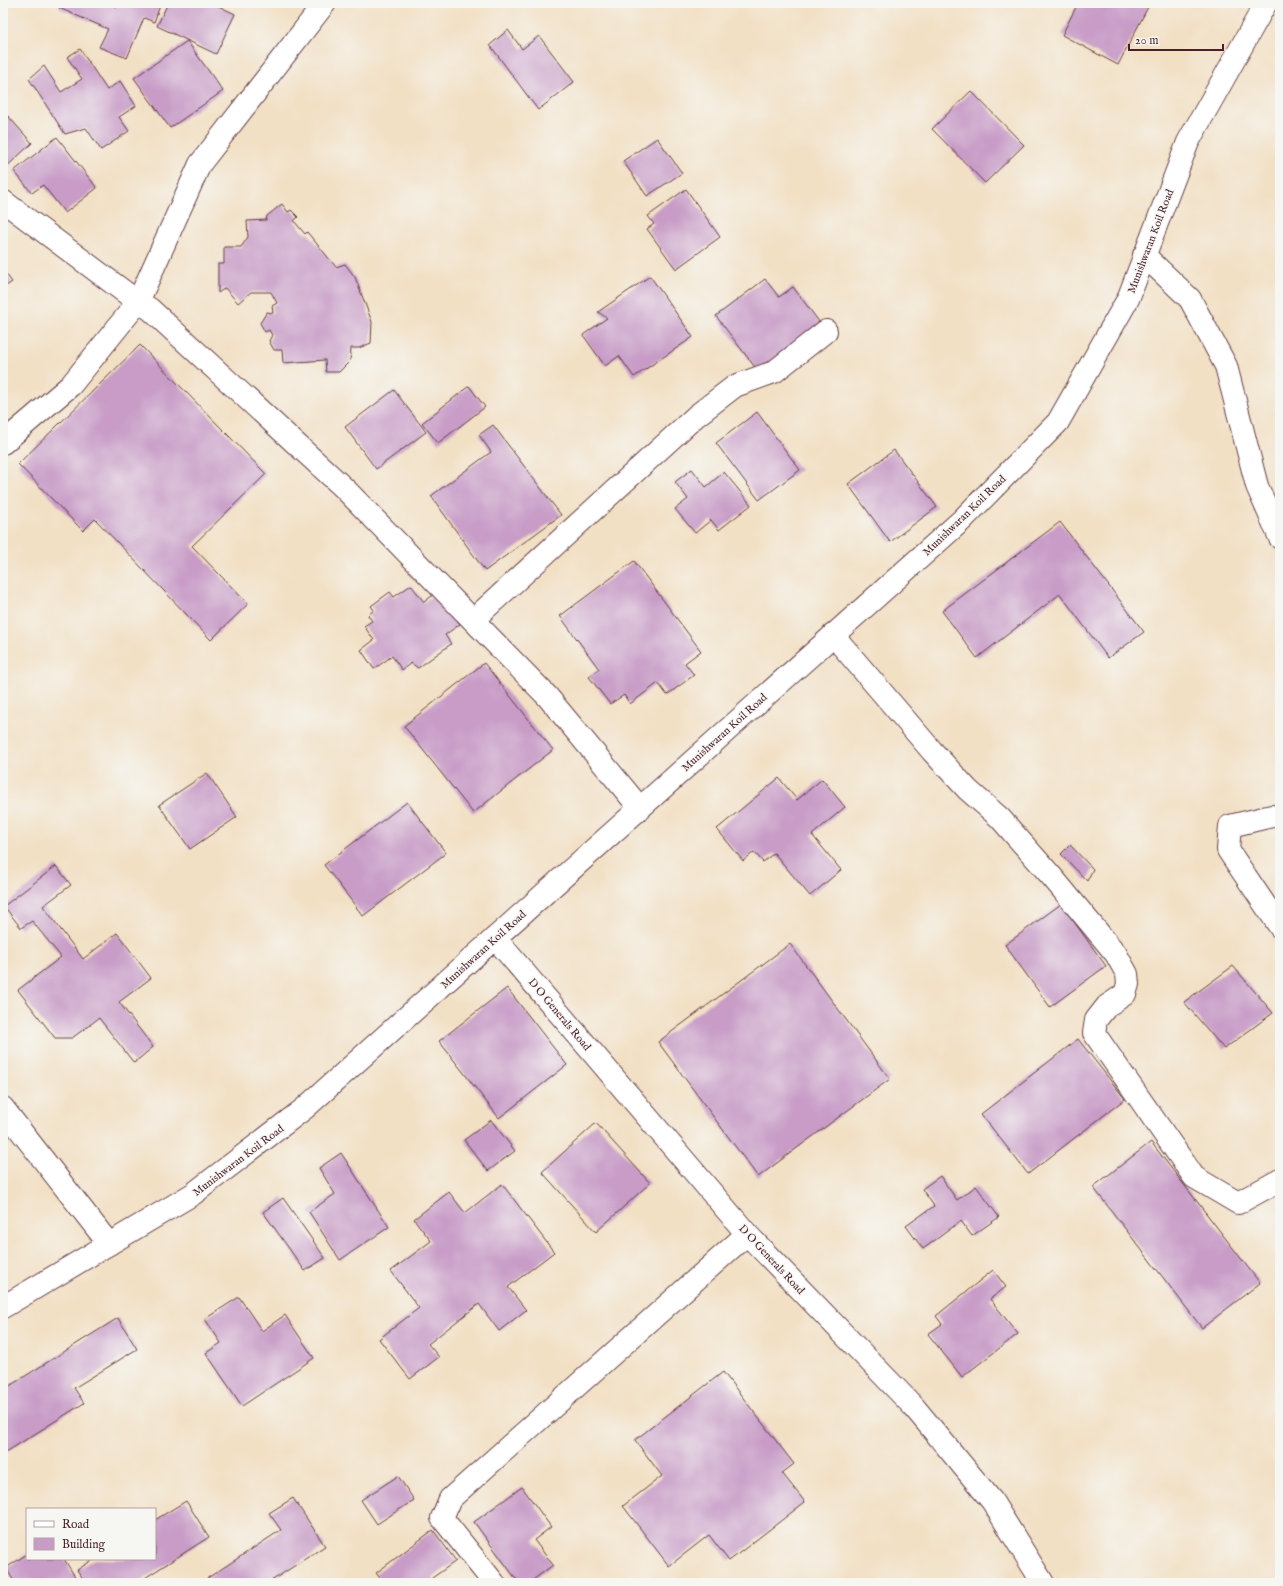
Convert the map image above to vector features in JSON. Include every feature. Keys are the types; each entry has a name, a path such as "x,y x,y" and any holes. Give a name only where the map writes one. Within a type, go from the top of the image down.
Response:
{"street":[{"path":"3,443 71,385 138,302 200,164 325,3"},
{"name":"Munishwaran Koil Road","path":"3,1307 193,1194 306,1108 962,520 1058,422 1128,299 1188,142 1266,3"},
{"path":"3,201 138,302 150,309 345,488 547,696 640,808"},
{"path":"1144,255 1190,299 1226,366 1250,452 1257,486 1280,538"},
{"path":"473,620 696,416 735,386 774,372 826,331"},
{"path":"833,635 932,751 968,790 1000,818 1032,854 1116,954 1127,974 1128,984 1125,994 1107,1006 1096,1020 1094,1033 1194,1177 1238,1203 1280,1180"},
{"path":"1272,816 1230,826 1228,850 1280,927"},
{"name":"D O Generals Road","path":"495,938 747,1234 919,1413 992,1501 1043,1583"},
{"path":"3,1108 109,1244"},
{"path":"494,1583 442,1518 450,1499 747,1234"}],"building":[{"path":"62,3 107,3 117,7 118,3 161,3 154,22 144,18 127,58 99,47 108,29 59,8"},
{"path":"168,3 212,3 235,14 216,54 157,26"},
{"path":"1078,3 1150,3 1118,65 1062,35"},
{"path":"508,30 522,49 539,36 574,82 538,110 490,45"},
{"path":"187,41 223,91 170,128 134,78"},
{"path":"80,49 107,90 120,81 136,106 119,117 129,131 101,150 86,128 65,134 29,79 44,66 61,92 82,79 67,57"},
{"path":"971,91 1024,145 985,183 932,129"},
{"path":"8,116 32,143 3,170 3,121"},
{"path":"57,137 97,188 65,213 43,185 32,193 14,171"},
{"path":"657,138 682,173 647,196 623,161"},
{"path":"686,189 720,237 676,269 647,229 654,224 648,216"},
{"path":"282,204 288,212 291,210 298,217 294,221 305,234 307,232 336,267 345,264 355,277 372,322 371,343 359,348 351,348 350,361 339,372 326,372 325,360 283,363 282,350 274,350 269,341 272,335 269,330 265,332 260,323 267,312 273,313 272,306 277,303 271,292 251,292 238,303 225,288 218,293 218,264 224,264 224,247 241,247 248,237 247,221 266,220 267,216"},
{"path":"3,270 12,282 3,288"},
{"path":"650,276 693,337 634,377 619,356 605,366 583,335 607,318 598,312"},
{"path":"765,279 779,297 793,287 826,331 764,379 716,316"},
{"path":"140,345 266,474 192,546 248,604 211,640 95,519 83,531 18,464"},
{"path":"469,386 485,407 438,443 422,423"},
{"path":"394,390 426,432 376,469 345,427"},
{"path":"757,412 800,470 759,500 716,443"},
{"path":"493,425 561,515 485,571 431,496 491,452 479,435"},
{"path":"894,450 937,507 890,542 848,484"},
{"path":"692,469 706,487 724,472 751,505 719,530 711,520 695,533 675,509 688,499 675,482"},
{"path":"1060,522 1144,632 1108,658 1060,594 977,658 942,611"},
{"path":"634,561 701,651 685,663 694,675 667,695 658,683 630,704 624,695 610,704 589,677 599,669 560,616"},
{"path":"411,585 424,602 437,592 460,624 445,635 451,644 418,668 411,663 402,670 392,656 374,669 361,650 374,640 364,626 372,621 368,615 374,610 371,606 390,592 394,597"},
{"path":"484,663 553,750 473,813 404,726"},
{"path":"207,773 237,817 190,849 159,805"},
{"path":"779,778 797,800 822,779 845,807 812,835 841,870 810,896 774,853 763,862 754,852 743,861 717,829"},
{"path":"407,802 446,853 363,916 324,865"},
{"path":"1070,845 1093,869 1087,881 1061,854"},
{"path":"56,866 71,885 43,906 83,959 117,933 151,978 119,1002 153,1047 134,1063 99,1018 72,1038 55,1038 18,990 61,957 32,921 21,928 4,906"},
{"path":"1061,904 1106,966 1050,1007 1005,945"},
{"path":"790,944 890,1079 758,1177 658,1042"},
{"path":"1233,966 1273,1013 1224,1049 1184,1002"},
{"path":"507,988 567,1065 499,1118 439,1041"},
{"path":"1078,1039 1125,1099 1028,1174 981,1114"},
{"path":"491,1120 515,1151 488,1171 464,1140"},
{"path":"596,1123 650,1183 596,1232 542,1172"},
{"path":"1151,1142 1260,1283 1202,1328 1093,1187"},
{"path":"341,1153 389,1227 340,1260 309,1212 335,1194 319,1168"},
{"path":"940,1176 957,1200 976,1186 999,1217 972,1236 961,1221 923,1249 906,1226 934,1206 922,1189"},
{"path":"502,1184 554,1252 508,1287 526,1310 499,1331 479,1304 428,1344 439,1357 410,1379 379,1339 419,1308 391,1271 431,1241 414,1219 449,1192 465,1213"},
{"path":"283,1198 325,1258 305,1271 263,1212"},
{"path":"993,1270 1006,1287 990,1299 1018,1334 962,1377 928,1334 942,1324 936,1316"},
{"path":"239,1297 262,1331 285,1315 314,1358 242,1406 206,1353 221,1343 205,1319"},
{"path":"118,1318 137,1349 74,1388 84,1403 3,1454 3,1390"},
{"path":"723,1372 794,1464 782,1473 805,1502 729,1561 709,1535 669,1566 623,1506 662,1476 635,1440"},
{"path":"398,1476 414,1500 377,1524 361,1500"},
{"path":"522,1487 551,1527 534,1540 553,1565 529,1583 519,1583 474,1522"},
{"path":"293,1498 325,1546 268,1583 200,1583 281,1530 269,1513"},
{"path":"186,1501 209,1537 137,1583 86,1583 77,1570 92,1560 156,1560 156,1519"},
{"path":"433,1530 456,1561 432,1578 435,1583 384,1583 376,1573"},
{"path":"26,1555 26,1560 65,1560 79,1583 15,1583 6,1568"}]}
